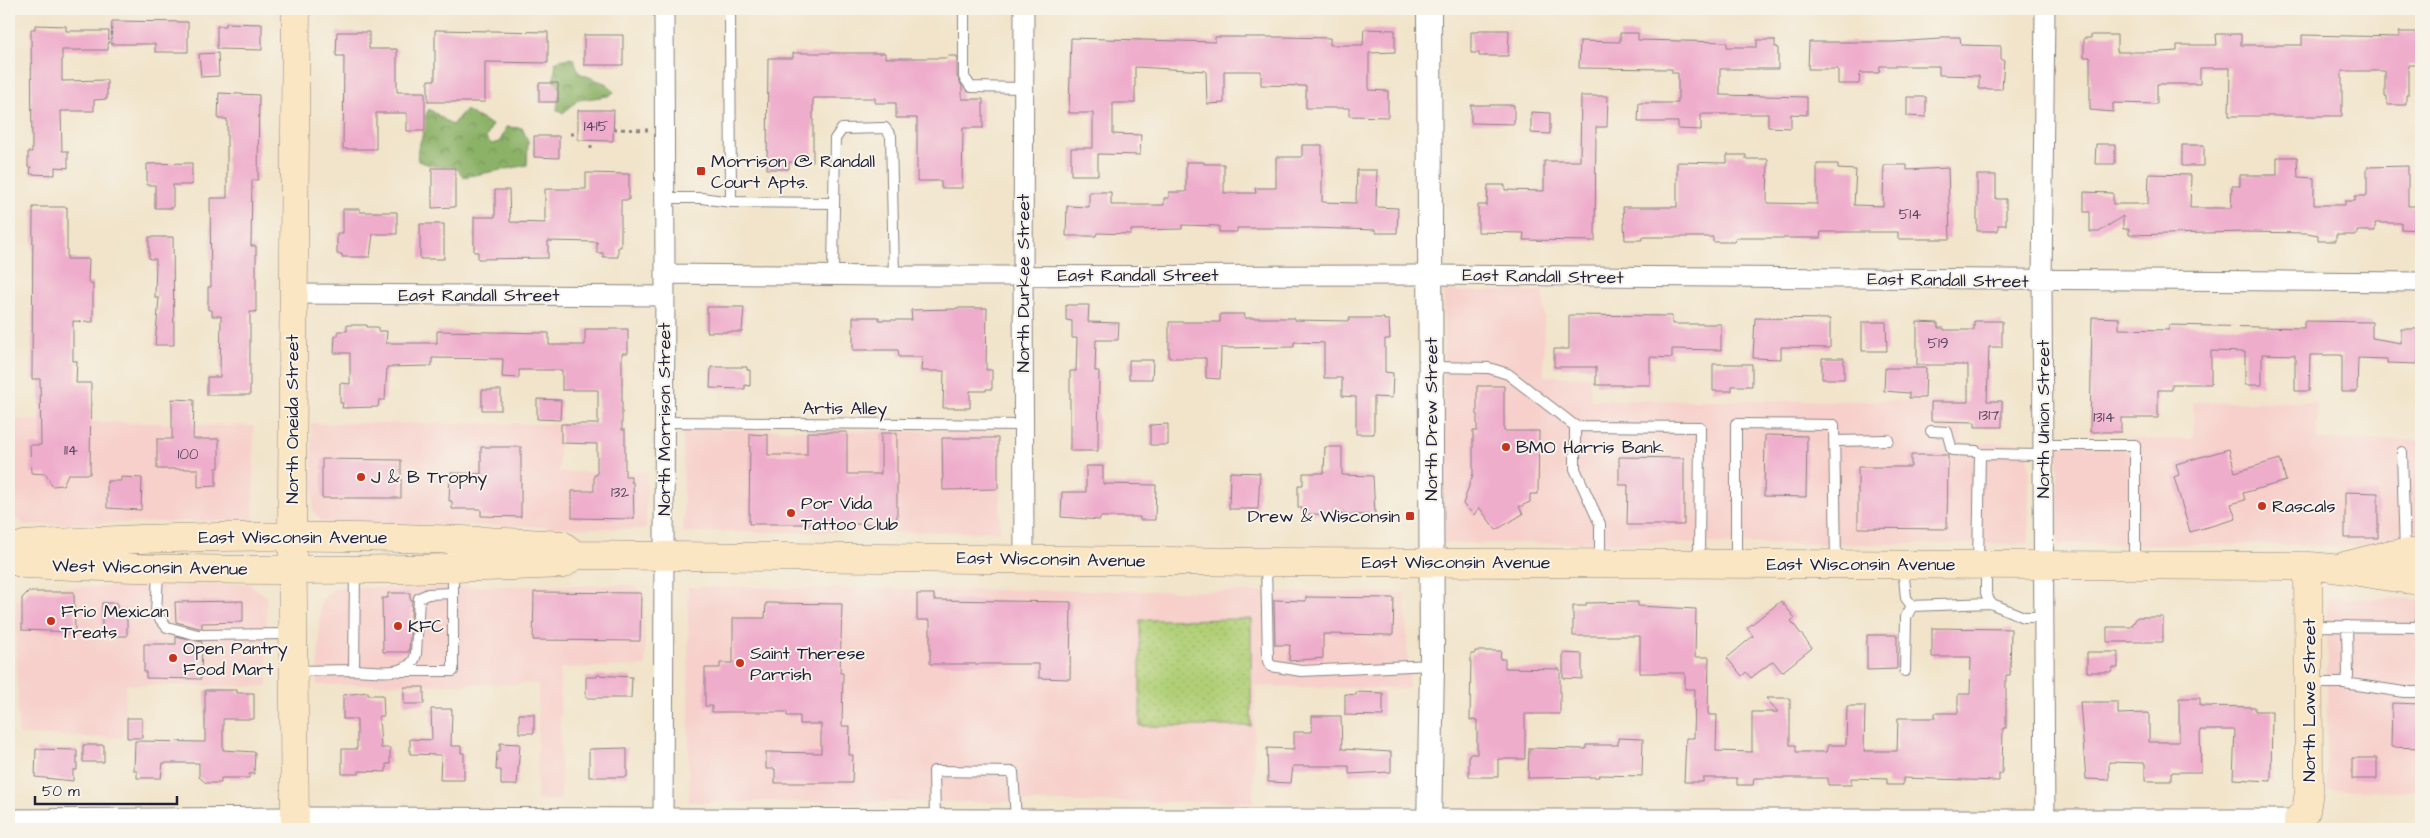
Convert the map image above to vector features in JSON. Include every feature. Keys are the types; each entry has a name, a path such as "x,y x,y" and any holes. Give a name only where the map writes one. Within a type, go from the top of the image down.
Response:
{"main road":[{"name":"North Oneida Street","path":"295,823 292,537 296,9"},
{"name":"East Wisconsin Avenue","path":"9,550 24,545 118,539 454,538 562,545 575,555"},
{"name":"East Wisconsin Avenue","path":"2338,567 2388,555 2413,553"},
{"name":"East Wisconsin Avenue","path":"292,569 355,570 453,581 563,564 575,555 664,555 1266,562 2308,566 2338,567 2390,579 2421,581"},
{"name":"West Wisconsin Avenue","path":"9,559 24,564 158,570 292,569"},
{"name":"North Lawe Street","path":"2298,824 2306,811 2309,791 2308,566"}],"street":[{"name":"North Morrison Street","path":"663,823 664,9"},
{"name":"North Durkee Street","path":"1024,9 1024,558"},
{"name":"North Drew Street","path":"1429,9 1432,664 1429,824"},
{"name":"North Union Street","path":"2044,9 2042,281 2045,825"},
{"name":"East Randall Street","path":"665,274 833,276 1430,275 2042,281 2421,282"},
{"name":"East Randall Street","path":"293,294 665,296"},
{"path":"9,819 295,823 663,823 935,819 1022,823 2298,824"}],"lane":[{"path":"730,9 731,202"},
{"path":"964,9 964,77 971,87 1024,88"},
{"path":"833,276 835,139 842,129 885,128 891,136 894,276"},
{"path":"664,198 701,198 731,202 834,203"},
{"path":"1431,367 1489,368 1508,374 1575,426 1700,427 1699,563"},
{"name":"Artis Alley","path":"664,422 1024,425"},
{"path":"1736,563 1736,424 1834,424 1836,564"},
{"path":"1575,426 1575,469 1600,524 1600,563"},
{"path":"1931,431 1947,432 1952,450 1976,451 1980,454 2135,446 2136,565"},
{"path":"1834,441 1888,440"},
{"path":"2402,452 2413,553"},
{"path":"1980,454 1982,564 1986,593 1990,603"},
{"path":"293,671 453,670 454,538"},
{"path":"1266,562 1268,661 1272,666 1301,671 1432,664"},
{"path":"1904,564 1906,598 1912,606"},
{"path":"158,570 156,614 167,627 198,635 293,634"},
{"path":"354,670 355,570"},
{"path":"400,670 408,668 414,663 419,598 453,581"},
{"path":"1912,606 1990,603 2024,617 2044,617"},
{"path":"1905,671 1906,617 1912,606"},
{"path":"2309,626 2420,625"},
{"path":"2344,683 2348,676 2347,626"},
{"path":"2310,683 2344,683 2404,692 2421,692"},
{"path":"935,819 934,770 1014,772 1022,823"}],"path":[{"path":"613,129 664,130"},
{"path":"570,134 578,134"},
{"path":"591,140 591,149"}],"shaded area":[{"path":"1444,291 1544,291 1544,376 1590,377 1591,400 1961,401 1962,443 2029,443 2029,544 1443,543"},
{"path":"2193,402 2317,402 2317,440 2421,440 2421,541 2414,546 2058,544 2058,439 2193,439"},
{"path":"9,419 254,426 253,520 25,525 12,516"},
{"path":"311,423 559,424 559,472 647,472 646,529 321,522 313,511"},
{"path":"683,429 1001,432 1000,532 684,532"},
{"path":"248,583 267,597 267,686 126,685 123,738 18,735 16,601 29,588"},
{"path":"631,585 643,592 646,666 560,668 561,800 537,800 538,684 317,685 321,601 335,588"},
{"path":"688,587 1405,593 1409,689 1255,686 1253,802 689,802"},
{"path":"2327,598 2421,599 2421,791 2327,790"}],"green space":[{"path":"569,58 574,59 579,73 607,84 614,92 608,96 578,100 563,113 557,110 560,89 554,81 556,61"},
{"path":"429,109 452,125 465,110 492,125 486,138 492,144 500,142 506,127 522,128 528,141 527,165 464,177 455,167 433,166 418,161 418,149"},
{"path":"1251,619 1251,726 1140,726 1140,620"}],"building":[{"path":"112,21 188,22 188,52 155,52 155,44 111,44"},
{"path":"226,23 262,24 262,50 217,49 217,26 226,26"},
{"path":"35,25 66,26 66,31 109,31 108,50 62,50 62,81 107,80 107,99 94,100 94,111 61,111 62,151 68,151 68,168 55,167 55,175 30,174 31,167 28,167 28,152 32,152 31,29 35,29"},
{"path":"1364,29 1395,30 1395,52 1369,53 1369,90 1388,91 1388,117 1349,116 1349,108 1306,108 1306,86 1261,85 1261,71 1224,71 1224,103 1207,104 1206,71 1135,67 1135,103 1113,103 1113,134 1141,135 1140,155 1098,154 1098,175 1071,175 1071,148 1093,148 1093,113 1069,113 1071,38 1215,42 1215,37 1330,38 1330,45 1363,45"},
{"path":"435,30 548,32 548,63 485,62 485,102 428,102 428,80 435,80"},
{"path":"1479,30 1509,30 1508,56 1479,56 1479,53 1471,53 1471,32 1479,32"},
{"path":"337,32 369,32 369,49 397,49 397,92 425,92 425,131 407,131 407,113 376,113 376,149 343,149 344,56 336,56"},
{"path":"2399,32 2421,32 2421,65 2408,65 2406,105 2387,105 2385,71 2342,71 2342,116 2229,116 2230,68 2200,68 2200,84 2157,84 2157,104 2113,103 2113,112 2090,110 2090,57 2084,57 2084,38 2091,38 2091,35 2117,35 2117,52 2161,52 2177,51 2177,45 2217,45 2216,34 2241,34 2241,45 2302,45 2302,35 2399,37"},
{"path":"1620,33 1638,33 1638,40 1727,42 1727,47 1757,47 1757,40 1775,40 1775,47 1778,47 1778,69 1720,69 1720,95 1807,97 1807,115 1791,114 1791,128 1768,127 1768,114 1701,114 1701,130 1678,129 1678,122 1638,122 1639,103 1678,103 1678,73 1672,73 1672,69 1579,68 1580,41 1620,42"},
{"path":"584,35 623,35 623,65 584,65"},
{"path":"1941,37 1960,37 1961,45 2001,46 2001,60 2004,60 2002,89 1979,89 1979,76 1939,75 1939,66 1880,66 1879,73 1860,73 1859,84 1838,84 1838,69 1808,69 1809,42 1893,42 1941,39"},
{"path":"218,53 219,76 201,77 199,54"},
{"path":"793,53 885,53 885,58 947,58 948,56 957,56 957,77 962,86 962,99 983,99 983,128 963,128 962,188 941,188 941,181 917,181 917,118 896,118 896,103 875,103 875,98 813,98 813,162 789,162 789,169 767,169 768,58 793,58"},
{"path":"539,83 558,83 558,102 539,102"},
{"path":"219,93 259,95 258,180 252,180 251,246 256,246 256,312 250,312 250,395 207,395 207,377 220,377 221,316 212,316 212,310 208,310 208,287 211,287 210,198 227,198 227,119 218,119"},
{"path":"1581,96 1608,96 1607,127 1596,127 1595,241 1523,240 1524,233 1478,232 1478,205 1487,205 1488,185 1505,185 1505,190 1544,191 1544,161 1580,161"},
{"path":"1907,97 1926,97 1926,117 1907,116"},
{"path":"1471,105 1514,105 1514,124 1471,123"},
{"path":"578,110 614,110 613,141 578,140"},
{"path":"1531,112 1550,113 1550,134 1531,133"},
{"path":"534,136 559,136 559,158 534,157"},
{"path":"2096,144 2115,144 2115,164 2095,164"},
{"path":"1302,145 1322,145 1322,202 1356,203 1357,170 1377,170 1376,207 1398,208 1397,233 1376,233 1376,230 1312,228 1237,228 1237,232 1219,232 1219,226 1182,225 1182,229 1131,230 1131,234 1097,233 1096,236 1066,236 1067,206 1089,207 1089,192 1111,192 1111,205 1164,205 1164,198 1169,198 1169,192 1186,192 1186,162 1204,162 1204,164 1224,164 1224,193 1256,193 1255,188 1276,188 1276,157 1302,157"},
{"path":"2182,145 2204,145 2204,166 2182,166"},
{"path":"1727,155 1746,155 1746,159 1768,159 1767,203 1817,204 1817,164 1838,164 1838,169 1856,170 1854,205 1883,206 1884,165 1907,165 1907,170 1948,168 1950,239 1898,239 1898,232 1821,232 1820,238 1736,238 1735,242 1713,242 1713,237 1642,237 1642,240 1625,240 1623,207 1677,207 1677,162 1727,163"},
{"path":"2277,157 2297,157 2298,177 2314,178 2314,205 2345,205 2345,201 2355,201 2355,196 2367,196 2367,167 2408,166 2408,206 2421,206 2421,230 2401,229 2401,223 2375,223 2375,231 2357,231 2357,235 2336,235 2336,241 2318,241 2318,235 2307,233 2244,232 2129,235 2129,229 2123,229 2123,216 2099,232 2090,232 2090,212 2084,212 2084,192 2113,193 2113,204 2148,204 2149,174 2191,175 2190,208 2231,208 2232,186 2240,186 2240,175 2277,175"},
{"path":"192,163 192,185 173,185 173,208 155,208 155,185 147,185 147,164"},
{"path":"432,168 455,168 455,207 432,208"},
{"path":"586,173 629,174 629,200 621,200 621,247 618,247 618,257 603,257 603,253 597,253 597,242 548,241 548,258 478,259 478,252 474,252 474,217 495,217 495,190 509,190 510,222 545,223 545,189 586,189"},
{"path":"1977,175 1996,175 1996,199 2006,199 2006,225 1998,225 1998,231 1977,231"},
{"path":"33,207 67,207 67,259 89,259 88,283 93,283 93,322 73,321 73,361 77,361 76,383 91,383 90,474 68,474 63,485 52,486 46,474 31,473 30,445 41,445 40,379 32,379"},
{"path":"343,209 360,209 360,212 397,212 397,234 373,234 370,257 342,257 342,254 337,254 337,233 343,233"},
{"path":"420,224 444,224 444,259 420,259"},
{"path":"149,237 173,237 174,345 155,345 159,298 155,298 156,259 149,259"},
{"path":"1066,305 1089,305 1088,322 1119,323 1118,340 1096,340 1095,371 1099,371 1098,451 1070,451 1070,371 1076,371 1077,338 1072,338 1072,321 1066,320"},
{"path":"707,307 744,307 742,332 707,332"},
{"path":"987,308 986,370 992,370 992,389 970,391 970,408 943,408 944,371 921,371 922,357 899,357 898,350 853,350 853,317 879,317 879,320 912,320 911,310"},
{"path":"1220,314 1245,314 1244,318 1294,318 1294,320 1349,321 1349,318 1384,318 1384,320 1389,320 1390,339 1385,339 1385,372 1393,373 1392,398 1374,397 1374,434 1356,434 1356,397 1342,396 1342,378 1324,378 1324,343 1294,342 1294,347 1221,348 1220,379 1206,378 1206,358 1169,358 1169,322 1220,322"},
{"path":"1569,315 1672,316 1672,324 1721,324 1721,350 1672,349 1672,358 1650,357 1650,385 1596,385 1596,367 1554,367 1554,349 1569,349"},
{"path":"2092,317 2119,318 2119,329 2169,330 2169,325 2304,328 2304,321 2372,322 2372,338 2401,343 2401,329 2419,329 2418,364 2387,363 2387,359 2358,358 2357,392 2342,392 2342,355 2310,355 2309,391 2295,391 2295,355 2262,354 2262,385 2245,385 2245,352 2211,351 2211,384 2172,384 2172,390 2158,390 2158,418 2121,418 2121,432 2090,432"},
{"path":"1755,318 1830,319 1830,348 1781,347 1781,359 1753,358"},
{"path":"1974,321 2002,321 2002,347 1989,347 1987,401 2002,401 2002,427 1975,427 1975,422 1931,421 1931,402 1968,402 1968,365 1917,365 1917,322 1938,323 1938,328 1944,328 1944,330 1974,330"},
{"path":"1862,322 1886,322 1887,351 1862,351"},
{"path":"347,325 367,325 367,327 378,327 378,331 387,331 386,343 437,343 437,331 549,333 549,345 585,345 585,329 628,329 628,353 622,353 622,430 625,430 625,476 631,476 631,482 633,482 634,519 572,518 572,491 594,491 594,475 597,475 597,444 561,443 561,424 598,424 598,390 562,390 562,370 519,370 519,378 502,377 503,359 432,358 432,366 387,367 385,400 379,400 378,407 342,408 343,403 340,403 340,383 350,384 350,353 334,353 335,336 338,336 338,331 347,331"},
{"path":"1822,358 1844,358 1844,379 1822,379"},
{"path":"1129,360 1153,360 1152,379 1129,379"},
{"path":"1713,364 1752,364 1752,386 1732,386 1732,391 1713,391"},
{"path":"711,367 747,367 747,370 750,370 750,386 745,385 745,389 710,388"},
{"path":"1885,368 1926,368 1925,398 1909,398 1909,393 1884,391"},
{"name":"BMO Harris Bank","path":"1477,386 1504,386 1504,431 1539,431 1538,494 1530,494 1530,502 1519,507 1523,514 1496,530 1479,507 1474,515 1463,504 1473,474 1473,431 1477,431"},
{"path":"482,390 501,390 501,410 482,410"},
{"path":"172,399 194,400 193,439 219,439 219,468 216,468 216,486 198,487 198,469 157,469 157,439 172,439"},
{"path":"537,399 561,400 560,420 537,419"},
{"path":"1168,424 1168,445 1150,445 1150,425"},
{"path":"807,432 847,432 847,474 881,474 881,433 897,433 897,524 749,524 750,434 768,435 768,455 807,455"},
{"path":"1765,435 1807,436 1806,497 1764,496"},
{"path":"942,438 998,438 998,489 943,490"},
{"path":"481,447 521,447 521,517 481,516 481,509 452,509 452,501 449,501 450,473 481,474"},
{"path":"1325,447 1342,447 1342,475 1373,476 1375,515 1302,514 1302,508 1298,508 1298,485 1303,485 1303,473 1324,473"},
{"path":"2229,449 2235,472 2280,459 2286,481 2243,493 2245,500 2231,504 2236,519 2190,532 2174,477 2179,475 2176,464"},
{"path":"1911,455 1948,455 1947,529 1858,528 1858,467 1911,467"},
{"path":"1619,457 1684,458 1684,525 1627,525 1628,485 1619,485"},
{"name":"J & B Trophy","path":"322,459 401,460 401,498 322,498"},
{"path":"1086,466 1103,466 1103,484 1156,485 1155,520 1140,520 1140,517 1100,517 1100,520 1061,517 1062,492 1086,492"},
{"path":"1230,472 1260,473 1258,509 1229,509"},
{"path":"121,477 142,478 141,510 107,508 107,481 121,481"},
{"path":"2345,492 2378,493 2378,538 2345,538"},
{"name":"Frio Mexican Treats","path":"28,592 74,592 75,632 22,630 22,598"},
{"path":"534,592 641,593 640,641 533,640"},
{"name":"KFC","path":"388,593 410,593 410,599 412,599 409,652 383,652 382,598 388,598"},
{"path":"917,594 934,594 934,600 1071,602 1070,679 1039,678 1039,664 930,664 930,620 917,620"},
{"path":"1306,597 1394,598 1393,635 1323,634 1323,658 1289,661 1290,645 1275,645 1274,600 1306,601"},
{"path":"243,601 243,622 202,623 202,628 199,628 176,622 175,602"},
{"path":"1781,601 1795,618 1791,621 1812,648 1782,672 1773,661 1751,678 1746,672 1742,676 1727,658 1753,636 1747,628"},
{"path":"1638,602 1638,606 1696,609 1695,657 1709,657 1708,712 1709,715 1717,715 1716,751 1752,752 1752,712 1778,712 1766,698 1790,698 1790,745 1796,745 1796,752 1826,752 1828,745 1846,745 1847,706 1865,706 1864,751 1897,751 1898,718 1935,718 1935,713 1958,713 1958,694 1970,694 1971,657 1932,657 1932,628 2011,629 2010,675 2006,675 2006,728 2003,728 2002,774 1999,774 1999,781 1903,778 1903,785 1887,785 1887,779 1851,778 1851,785 1828,785 1828,778 1754,778 1753,785 1737,785 1737,778 1703,778 1703,782 1684,782 1686,738 1694,738 1695,689 1685,689 1685,673 1640,673 1640,636 1573,636 1573,606 1586,606 1586,603"},
{"path":"102,603 117,603 117,609 127,609 127,636 102,636"},
{"name":"Saint Therese Parrish","path":"766,603 842,604 840,673 843,673 842,726 850,726 849,755 853,755 852,783 775,783 775,769 766,769 766,752 821,753 821,724 800,724 800,716 787,716 787,712 712,712 712,706 705,706 705,668 720,668 720,663 733,663 733,618 765,618"},
{"path":"2137,617 2163,617 2163,642 2107,642 2107,627 2131,627"},
{"path":"1867,635 1897,635 1897,669 1867,670"},
{"name":"Open Pantry Food Mart","path":"176,636 202,642 201,679 146,678 146,672 144,672 144,644 176,644"},
{"path":"1475,651 1501,651 1500,659 1505,659 1505,668 1560,669 1560,714 1525,714 1525,759 1498,759 1498,777 1469,777 1469,754 1477,754 1477,720 1470,720 1471,654 1475,654"},
{"path":"2087,652 2118,652 2118,668 2112,668 2112,672 2087,672"},
{"path":"1563,653 1582,654 1582,679 1563,678"},
{"path":"597,675 632,677 631,698 586,698 586,677 597,677"},
{"path":"404,687 424,687 424,704 404,704"},
{"path":"205,690 237,690 237,693 254,693 254,719 223,719 223,750 255,752 254,774 249,774 249,778 221,778 221,783 206,783 199,777 199,763 163,763 161,778 137,778 137,771 134,771 135,741 205,742"},
{"path":"368,692 368,695 383,695 384,716 379,716 381,748 390,748 390,764 386,764 386,772 359,771 359,774 342,774 342,749 357,749 357,719 343,719 343,695"},
{"path":"1356,692 1383,693 1383,716 1345,715 1345,694 1356,695"},
{"path":"2179,698 2200,698 2200,706 2255,707 2255,711 2272,711 2271,781 2233,779 2235,730 2200,730 2201,772 2171,772 2171,781 2145,781 2145,763 2109,762 2109,780 2086,779 2080,702 2118,702 2118,714 2149,713 2149,742 2179,742"},
{"path":"2392,703 2421,704 2421,748 2391,747"},
{"path":"431,709 452,709 451,746 461,746 461,753 464,753 464,780 440,780 441,755 410,754 410,739 432,740"},
{"path":"519,714 534,714 534,733 519,733"},
{"path":"1312,716 1341,716 1342,749 1391,752 1391,772 1349,774 1349,766 1293,766 1291,783 1268,782 1267,748 1294,749 1294,732 1312,732"},
{"path":"127,718 142,718 142,738 127,738"},
{"path":"1618,738 1643,739 1642,776 1599,775 1599,777 1528,778 1529,748 1586,749 1586,745 1618,745"},
{"path":"500,743 520,744 517,785 501,785 501,770 496,770 497,751 500,751"},
{"path":"83,745 104,745 104,762 83,762"},
{"path":"627,748 627,777 589,777 589,749"},
{"path":"36,749 77,750 77,770 73,770 73,781 35,777"},
{"path":"2352,758 2377,758 2377,779 2352,779"}],"place":[{"name":"Morrison @ Randall Court Apts.","path":"701,171"},
{"name":"BMO Harris Bank","path":"1506,447"},
{"name":"J & B Trophy","path":"361,477"},
{"name":"Rascals","path":"2262,506"},
{"name":"Por Vida Tattoo Club","path":"791,513"},
{"name":"Drew & Wisconsin","path":"1410,516"},
{"name":"Frio Mexican Treats","path":"51,621"},
{"name":"KFC","path":"398,626"},
{"name":"Open Pantry Food Mart","path":"173,658"},
{"name":"Saint Therese Parrish","path":"740,663"}]}
